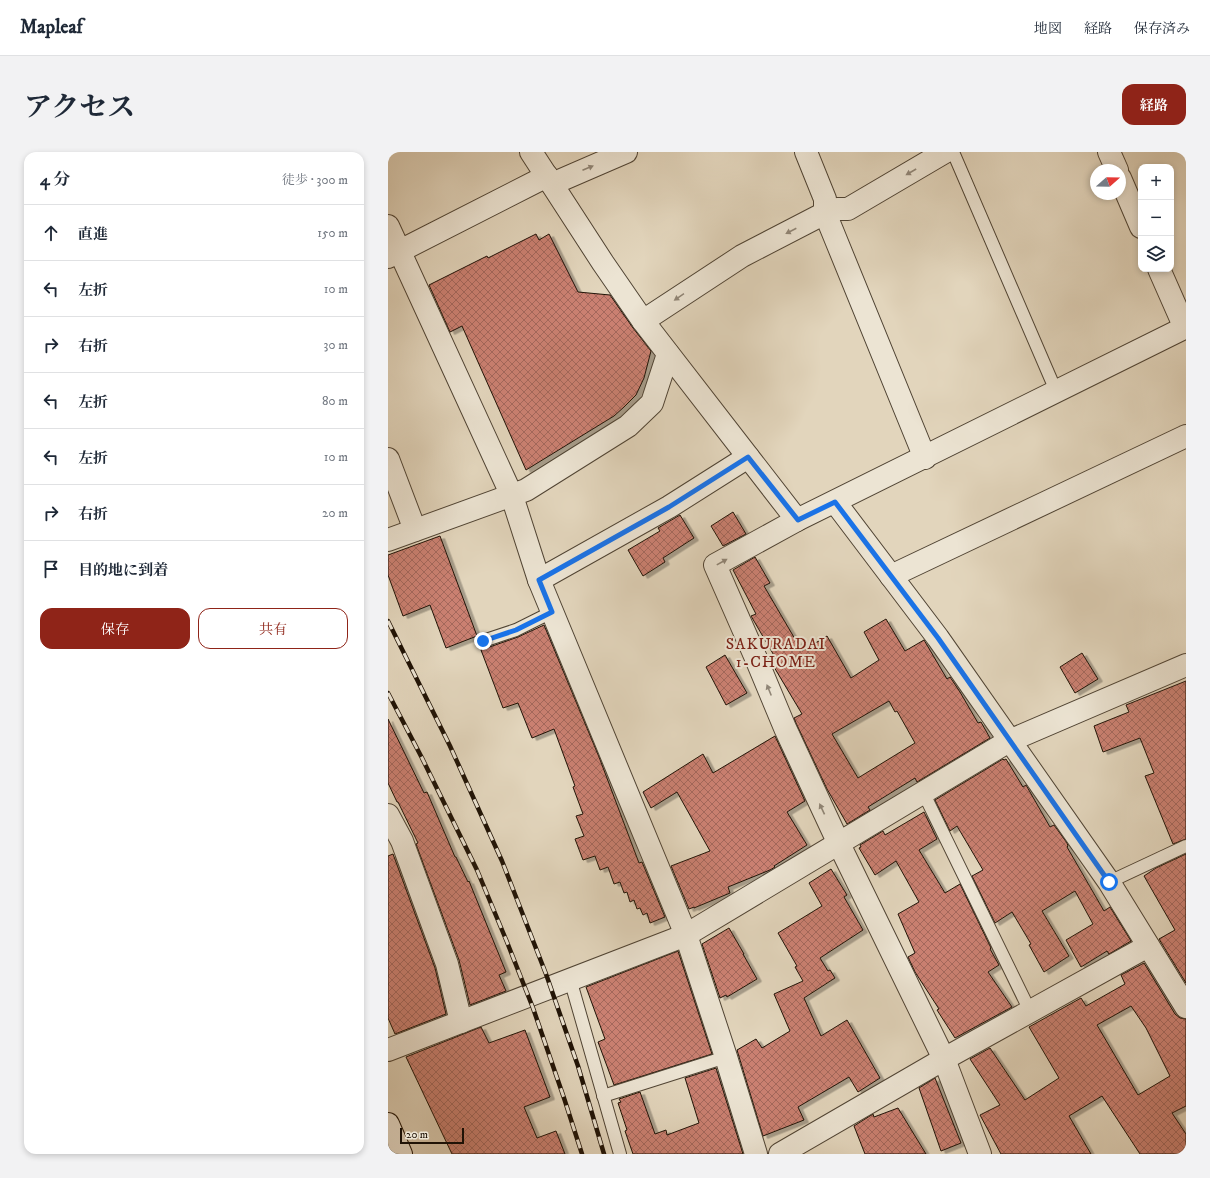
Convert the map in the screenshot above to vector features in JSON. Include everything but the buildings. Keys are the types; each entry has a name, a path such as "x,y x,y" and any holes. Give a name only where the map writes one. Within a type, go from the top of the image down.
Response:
{"street":[{"path":"531,152 603,263 643,321 798,520"},
{"path":"394,253 550,180 626,152"},
{"path":"806,152 825,199 826,213 925,458"},
{"path":"643,321 742,256 826,213 837,209 848,208 945,152"},
{"path":"1109,152 1114,164"},
{"path":"1126,192 1138,220"},
{"path":"388,226 394,253 512,496 539,580 686,935 756,1154"},
{"path":"980,1154 944,1059 784,728 755,656 715,566 798,520 1185,327 1160,272"},
{"path":"388,540 526,490 628,426 652,403 668,354"},
{"path":"891,576 1186,436"},
{"path":"539,580 669,507 748,457"},
{"path":"388,459 415,530"},
{"path":"835,502 938,638 1109,882 1186,1007"},
{"path":"388,1050 686,935 1009,741 1186,665"},
{"path":"388,815 395,844 447,964 461,1022"},
{"path":"780,1154 944,1059 1148,946"},
{"path":"388,1124 401,1154"}],"lane":[{"path":"953,152 1056,391"},
{"path":"483,641 516,630 552,612"},
{"path":"923,792 1030,1011"},
{"path":"1109,882 1186,846"},
{"path":"570,979 620,1154"},
{"path":"603,1096 726,1057"}],"railway":[{"path":"388,621 450,746 502,861 546,974 578,1066 604,1154"},
{"path":"388,693 477,870 533,1008 582,1154"}],"district":[{"name":"SAKURADAI 1-CHOME","path":"776,653"}],"route":[{"path":"483,641 516,630 552,612 539,580 669,507 748,457 798,520 835,502 938,638 1109,882"}]}
